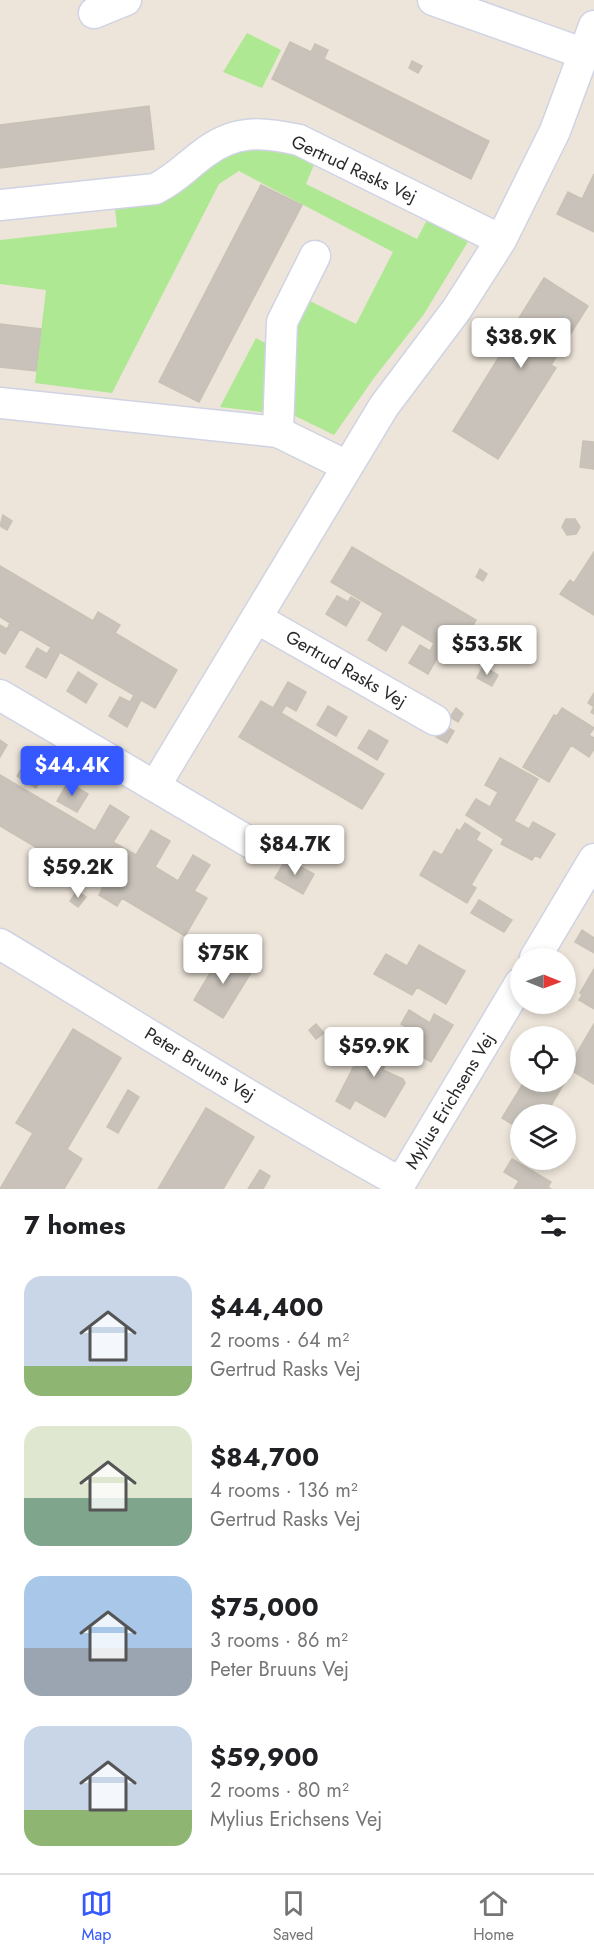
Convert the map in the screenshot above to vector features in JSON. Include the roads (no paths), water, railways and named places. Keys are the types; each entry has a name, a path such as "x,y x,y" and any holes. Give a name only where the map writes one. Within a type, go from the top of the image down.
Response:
{"street":[{"path":"94,13 126,0"},
{"path":"155,786 258,619 384,406 457,309 501,240 555,131 590,40 433,0"},
{"name":"Gertrud Rasks Vej","path":"0,205 155,189 176,179 203,153 229,137 264,133 299,140 501,240"},
{"path":"278,432 282,322 315,256"},
{"path":"0,403 278,432 347,466"},
{"name":"Gertrud Rasks Vej","path":"258,619 435,720"},
{"path":"0,695 251,843"},
{"path":"541,948 594,859"},
{"name":"Peter Bruuns Vej","path":"0,944 241,1088 303,1129 399,1186"},
{"name":"Mylius Erichsens Vej","path":"399,1186 510,1000"}]}
